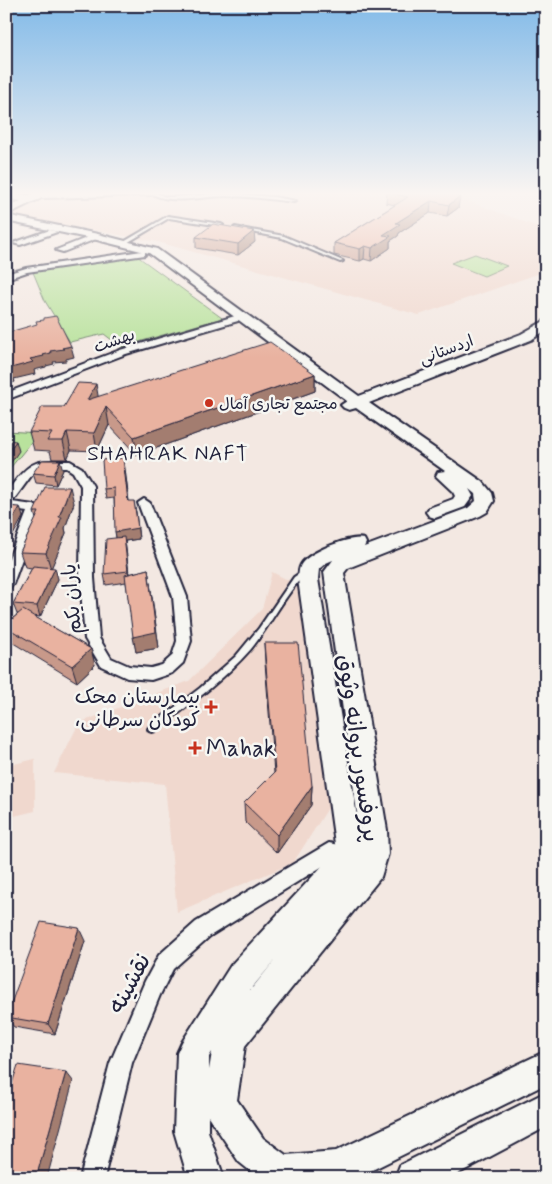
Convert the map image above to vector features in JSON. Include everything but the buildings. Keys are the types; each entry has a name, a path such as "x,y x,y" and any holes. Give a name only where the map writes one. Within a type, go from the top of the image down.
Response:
{"main road":[{"path":"130,247 150,252 359,407 461,488 464,496 459,503 319,558 317,570 341,563 474,512 481,508 485,501 483,493 477,486 359,407"},
{"name":"اردستانی","path":"359,407 526,337 546,324"},
{"name":"اردستانی","path":"359,407 546,339"},
{"name":"پروفسور پروانه وثوق","path":"198,1173 191,1131 193,1053 242,976 363,855 374,830 317,570"},
{"name":"پروفسور پروانه وثوق","path":"363,855 371,868 230,1039 220,1104 250,1150 281,1173 338,1168 546,1066"},
{"path":"413,1178 449,1169 546,1109"}],"street":[{"path":"60,250 68,247"},
{"path":"6,277 26,270 150,252"},
{"name":"بهشت","path":"6,397 123,352 239,318"},
{"name":"یاران یکم","path":"6,501 30,470 40,464 70,464 78,470 87,486 87,578 92,639 106,662 127,672 151,674 167,669 178,659 184,641 180,598 144,503"},
{"path":"6,505 34,509 6,584"},
{"name":"نقشینه","path":"92,1178 121,1063 152,988 166,962 203,929 329,852 363,855"}],"lane":[{"path":"308,247 341,261"},
{"path":"152,729 194,698 235,660 258,634 296,579 317,570"}],"shaded area":[{"path":"177,247 546,247 546,271 419,315"},
{"name":"Mahak","path":"272,572 304,588 330,805 293,863 177,912 165,784 54,773 79,723 189,681 262,609"},
{"path":"35,759 35,811 6,818 6,766"}],"green space":[{"path":"475,254 507,266 484,276 451,263"},
{"path":"137,256 222,318 121,347 104,334 70,342 45,301 33,272"},
{"path":"6,431 39,433 6,473"}],"place":[{"name":"مجتمع تجاری آمال","path":"209,403"},
{"name":"بیمارستان محک ،کودکان سرطانی","path":"211,707"},
{"name":"Mahak","path":"195,748"}],"district":[{"name":"SHAHRAK NAFT","path":"168,453"}]}
